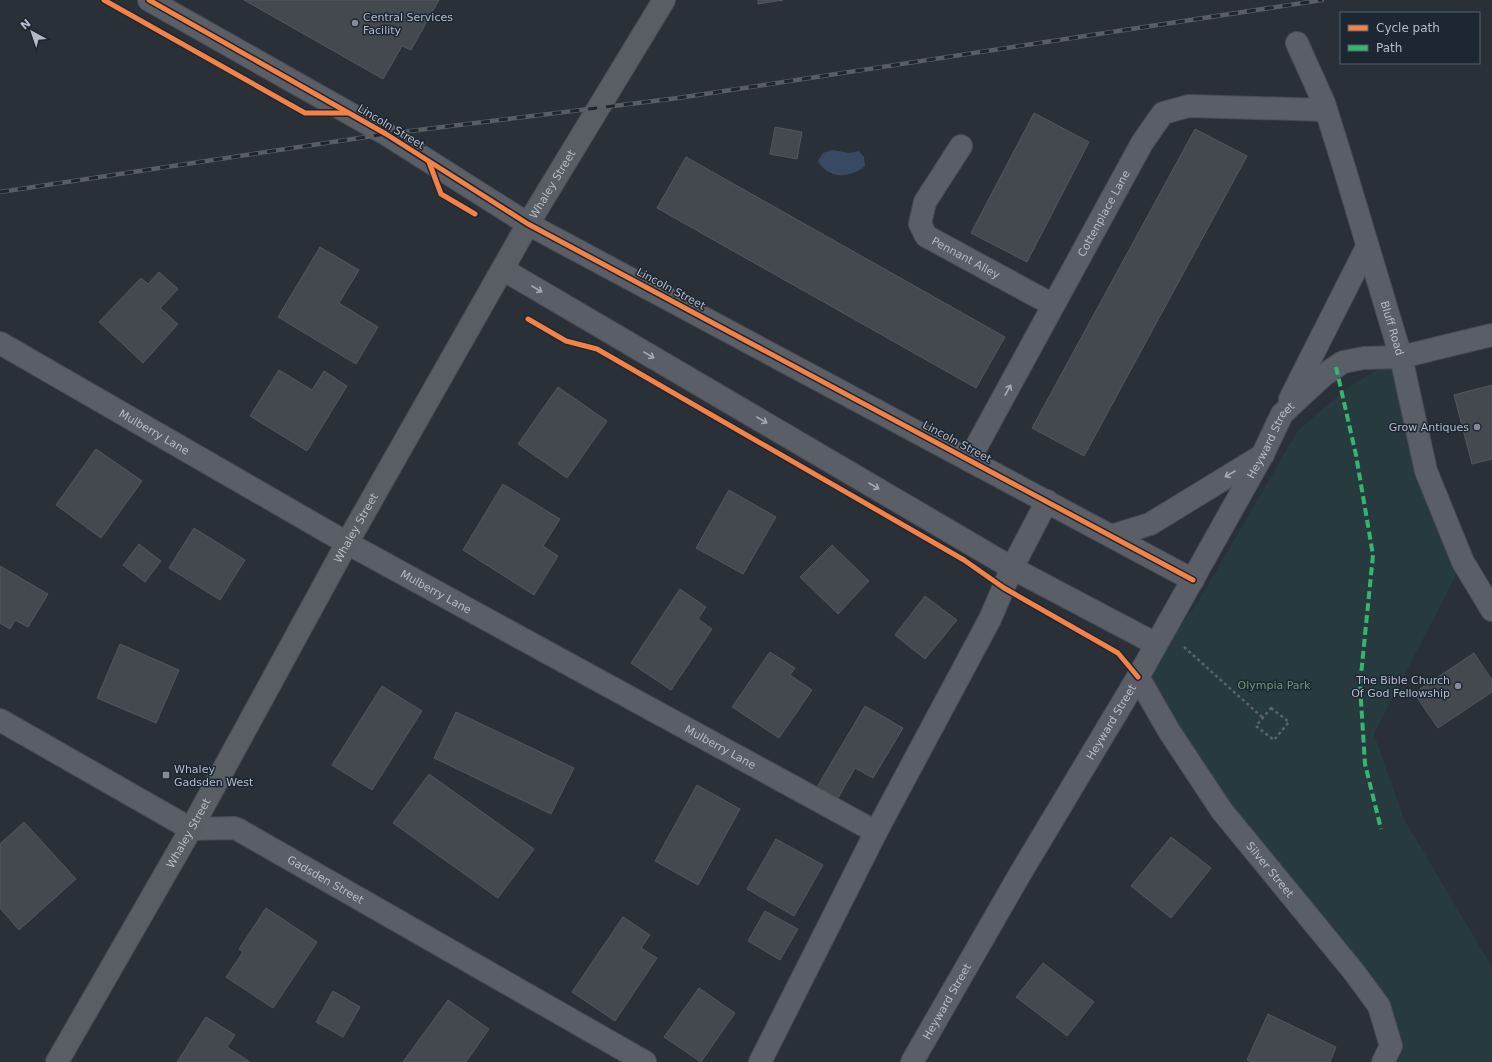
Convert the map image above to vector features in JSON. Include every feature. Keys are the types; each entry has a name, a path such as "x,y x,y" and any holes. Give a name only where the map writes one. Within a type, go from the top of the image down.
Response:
{"main road":[{"name":"Whaley Street","path":"57,1062 191,829 347,543 504,270 528,224 664,0"}],"street":[{"name":"Lincoln Street","path":"148,0 386,134 528,224 1193,580"},
{"name":"Bluff Road","path":"1297,43 1326,110 1401,357 1426,471 1463,562 1492,610"},
{"name":"Cottenplace Lane","path":"969,460 1142,143 1163,113 1189,106 1326,110"},
{"name":"Pennant Alley","path":"961,146 925,202 920,224 926,236 1053,305"},
{"path":"1282,414 1367,247"},
{"path":"504,270 1012,568 1156,644"},
{"name":"Heyward Street","path":"912,1062 1020,874 1138,677 1264,454 1282,414 1324,375 1343,362 1364,358 1401,357 1492,335"},
{"name":"Mulberry Lane","path":"0,343 347,543 876,832"},
{"path":"1111,536 1150,524 1264,454"},
{"path":"760,1062 876,832 990,619 1012,568 1047,501"},
{"name":"Silver Street","path":"1138,677 1169,731 1222,811 1354,972 1379,1006 1391,1046 1383,1062"},
{"path":"0,720 191,829"},
{"name":"Gadsden Street","path":"191,829 234,828 239,830 646,1062"}],"path":[{"path":"1156,644 1184,646 1263,718"},
{"path":"1271,708 1289,722 1274,740 1256,726 1263,718 1271,708"}],"green space":[{"name":"Olympia Park","path":"1401,357 1463,562 1374,734 1404,819 1492,967 1492,1062 1383,1062 1379,1006 1222,811 1138,677 1197,604 1298,430 1351,385"}],"water":[{"path":"832,150 850,153 859,151 864,157 865,166 847,175 834,174 822,167 818,161 823,153"}],"building":[{"name":"Central Services Facility","path":"244,0 439,0 411,50 402,46 383,79"},
{"path":"758,0 783,0 758,4"},
{"path":"1034,113 1089,142 1027,262 971,233"},
{"path":"775,127 802,132 797,159 770,154"},
{"path":"1195,129 1247,156 1084,456 1032,428"},
{"path":"686,157 1005,337 976,388 657,208"},
{"path":"320,247 359,270 339,303 378,327 356,364 278,317"},
{"path":"159,272 178,289 160,308 178,324 143,363 99,322 141,278 148,284"},
{"path":"279,370 312,390 324,371 347,386 307,451 250,416"},
{"name":"Grow Antiques","path":"1492,385 1492,459 1472,464 1454,395"},
{"path":"558,387 607,421 567,478 518,444"},
{"path":"96,449 142,481 101,538 56,505"},
{"path":"503,484 560,519 543,546 558,556 534,595 463,550"},
{"path":"729,490 776,517 743,574 696,548"},
{"path":"194,528 245,560 220,600 169,568"},
{"path":"139,544 161,561 145,582 123,565"},
{"path":"832,545 869,581 838,614 800,577"},
{"path":"0,566 48,594 28,627 15,620 10,629 0,623"},
{"path":"680,589 706,607 698,619 712,629 671,690 631,663"},
{"path":"925,596 957,620 925,659 895,635"},
{"path":"120,644 179,670 156,723 97,698"},
{"path":"770,652 795,668 790,675 812,690 779,738 732,707"},
{"name":"The Bible Church Of God Fellowship","path":"1474,653 1492,680 1492,692 1438,728 1414,693"},
{"path":"382,686 422,711 372,790 332,765"},
{"path":"865,706 903,728 873,778 855,768 838,798 817,787"},
{"path":"456,712 574,768 551,814 434,758"},
{"path":"429,774 534,849 498,898 393,823"},
{"path":"697,785 740,809 698,885 655,861"},
{"path":"24,822 76,879 19,930 0,908 0,844"},
{"path":"1171,837 1211,868 1171,918 1131,886"},
{"path":"776,839 823,865 794,916 747,889"},
{"path":"266,908 317,942 273,1008 226,977 243,952 239,949"},
{"path":"765,911 798,929 780,960 748,941"},
{"path":"623,917 650,935 641,948 657,958 615,1021 572,992"},
{"path":"1043,963 1094,1002 1067,1036 1016,997"},
{"path":"699,988 735,1013 701,1062 664,1037"},
{"path":"333,991 360,1007 343,1037 316,1022"},
{"path":"448,1000 489,1029 466,1062 403,1062"},
{"path":"1268,1014 1336,1047 1330,1062 1252,1062 1247,1060"},
{"path":"206,1017 235,1035 227,1047 250,1062 177,1062"}],"railway":[{"path":"0,192 386,134 678,98 1322,0"}],"marked path":[{"path":"1336,367 1356,455 1373,555 1360,685 1365,764 1381,829"}],"cycle path":[{"path":"104,0 305,113 348,113"},
{"path":"149,0 386,134 528,224 1193,580"},
{"path":"429,162 441,194 475,214"},
{"path":"528,319 566,341 597,349 964,560 1004,588 1118,653 1138,677"}],"place":[{"name":"Central Services Facility","path":"355,23"},
{"name":"Grow Antiques","path":"1477,427"},
{"name":"The Bible Church Of God Fellowship","path":"1458,686"},
{"name":"Whaley Gadsden West","path":"166,775"}]}
